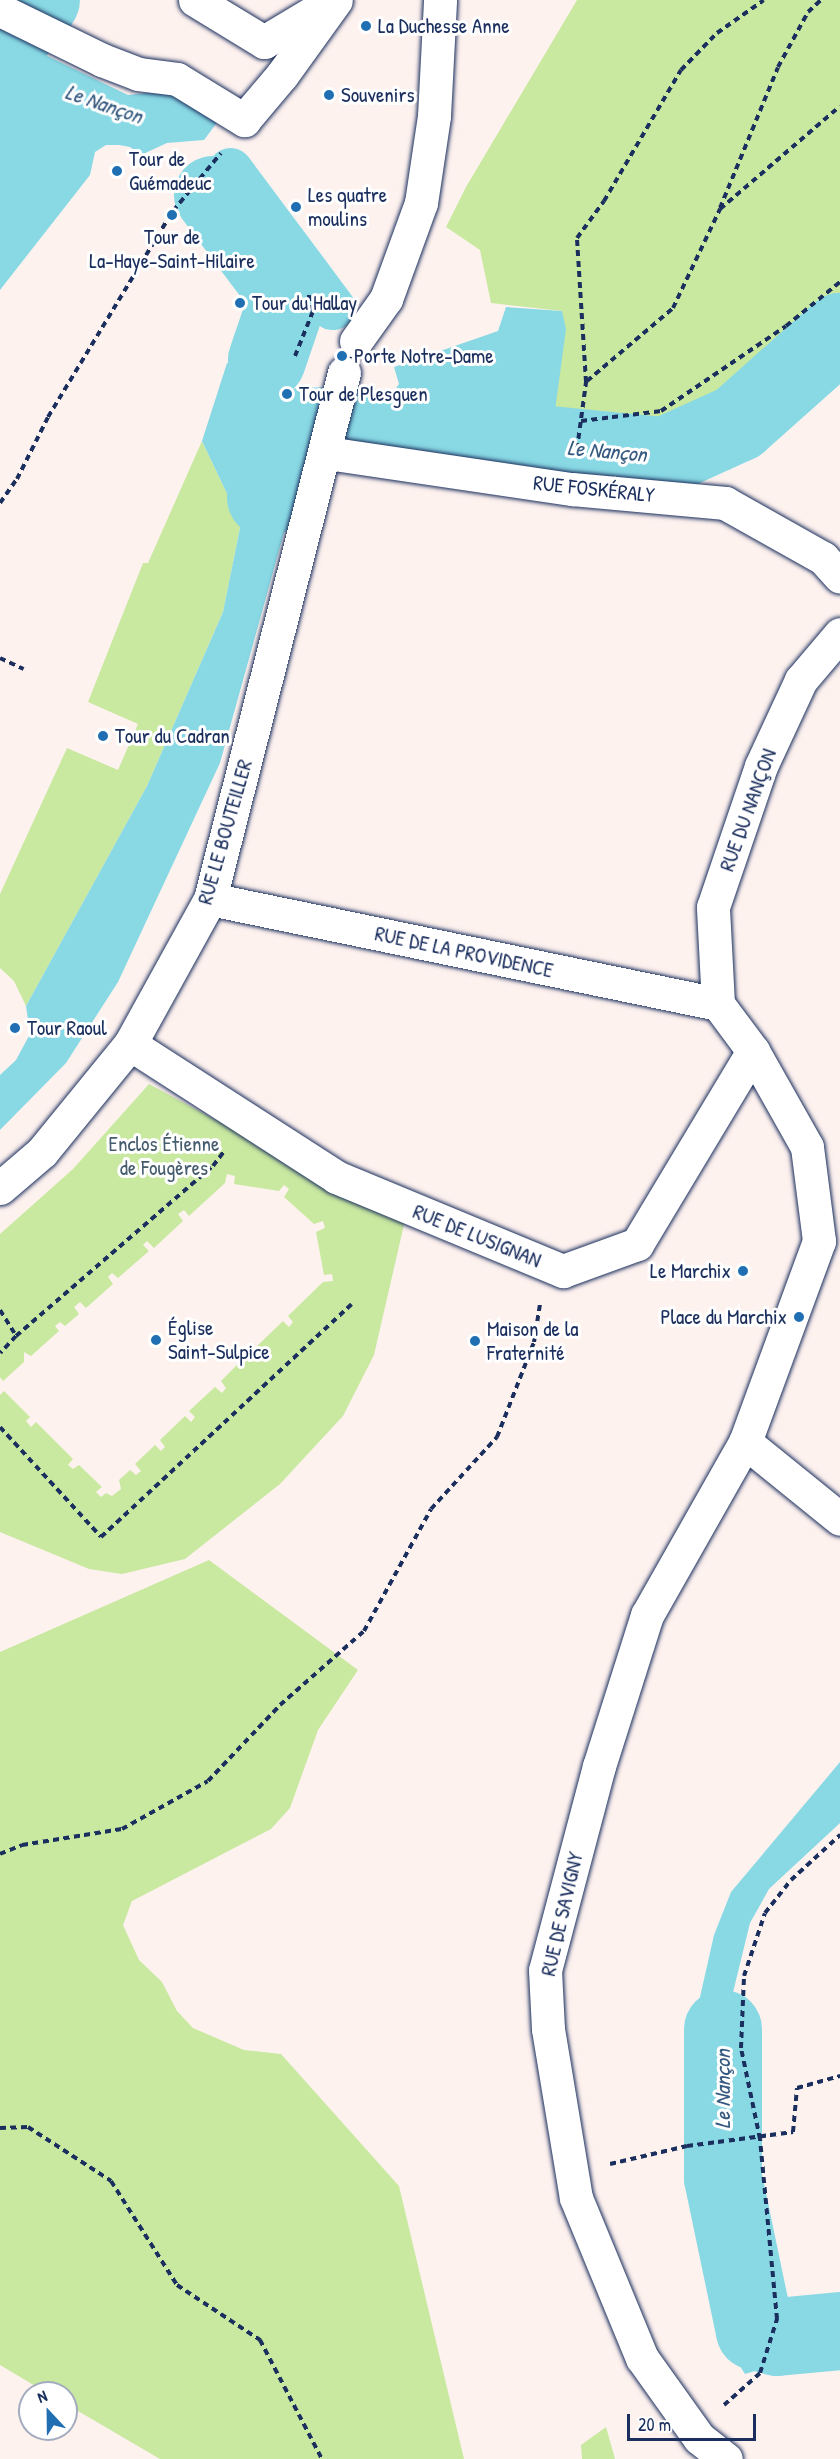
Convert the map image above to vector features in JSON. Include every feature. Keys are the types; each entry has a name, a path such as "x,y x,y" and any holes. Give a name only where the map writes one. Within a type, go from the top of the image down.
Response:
{"street":[{"path":"195,0 264,42 335,0"},
{"path":"0,10 138,74 177,79 244,120 282,75 335,0"},
{"path":"356,341 386,299 421,203 434,117 440,0"},
{"name":"RUE LE BOUTEILLER","path":"0,1188 42,1152 130,1044 210,899 327,453 344,373"},
{"name":"RUE FOSKÉRALY","path":"327,453 572,489 725,503 823,558 840,577"},
{"name":"RUE DU NANÇON","path":"718,1004 714,907 720,886 761,766 796,691 840,634"},
{"name":"RUE DE LA PROVIDENCE","path":"210,899 718,1004"},
{"path":"718,1004 753,1051 807,1147 819,1241 739,1452 840,1519"},
{"name":"RUE DE LUSIGNAN","path":"130,1044 336,1177 563,1270 637,1244 753,1051"},
{"name":"RUE DE SAVIGNY","path":"726,2459 699,2438 642,2358 571,2182 548,2029 546,1970 599,1766 647,1615 739,1452"}],"path":[{"path":"579,436 586,382 577,238 604,201 681,70 717,33 764,0"},
{"path":"586,382 673,308 720,209 778,67 808,12 820,0"},
{"path":"720,209 840,106"},
{"path":"0,503 17,479 48,417 173,211 244,120"},
{"path":"581,421 661,411 786,326 840,282"},
{"path":"295,356 313,311 308,292"},
{"path":"313,311 319,315"},
{"path":"0,658 24,669"},
{"path":"0,1353 16,1336 213,1167 246,1120"},
{"path":"0,1854 22,1845 122,1829 208,1781 280,1705 364,1631 431,1509 497,1437 534,1342 547,1264"},
{"path":"0,1427 101,1537 352,1304"},
{"path":"0,1310 16,1336"},
{"path":"760,2373 777,2319 760,2139 741,2048 744,1976 765,1913 791,1880 840,1835"},
{"path":"571,2182 602,2166 687,2146 760,2139 793,2132 797,2088 840,2076"},
{"path":"0,2128 28,2127 111,2181 177,2285 260,2340 322,2459"}],"green space":[{"path":"577,0 840,0 840,298 676,432 551,448 562,311 491,303 480,250 446,227 466,187"},
{"path":"232,185 303,280 289,289 293,316 276,370 232,352 241,332 263,318 269,304 259,284 252,278 236,275 199,226"},
{"path":"202,441 241,523 223,612 147,786 26,1006 14,981 0,968 0,894 67,748 118,770 138,724 88,702 143,563 148,563"},
{"name":"Enclos Étienne de Fougères","path":"149,1084 335,1184 406,1216 374,1355 343,1416 280,1484 185,1559 122,1574 89,1569 0,1532 0,1395 4,1391 30,1417 26,1421 31,1427 36,1422 73,1459 68,1465 73,1469 79,1465 102,1487 96,1492 101,1497 106,1493 112,1496 121,1489 119,1480 130,1470 136,1475 141,1471 135,1464 155,1445 161,1451 165,1447 160,1440 185,1416 191,1422 195,1417 189,1411 215,1387 222,1393 226,1388 221,1381 248,1354 255,1360 259,1355 254,1349 283,1321 289,1327 293,1322 288,1316 323,1282 333,1281 332,1274 324,1275 316,1232 325,1228 323,1221 314,1224 284,1197 289,1189 284,1185 279,1191 234,1184 235,1176 227,1174 225,1183 189,1216 184,1210 178,1214 183,1221 154,1248 147,1241 143,1245 149,1251 118,1278 112,1273 108,1277 113,1284 86,1308 80,1302 74,1307 79,1314 65,1326 60,1322 55,1326 59,1331 31,1356 24,1352 24,1362 3,1381 0,1377 0,1234 73,1169"},
{"path":"209,1560 358,1670 318,1730 290,1808 271,1829 132,1901 123,1925 139,1960 162,1982 177,2011 193,2028 244,2050 281,2054 399,2186 464,2459 160,2459 78,2411 78,2381 27,2381 0,2365 0,1652"},
{"path":"606,2427 615,2459 582,2459 581,2445"}],"water":[{"path":"0,33 128,95 173,90 219,120 204,140 167,143 141,155 130,147 119,145 106,145 95,152 90,175 0,290"},
{"path":"840,298 840,379 731,469 685,482 604,478 605,443 641,443 676,432"},
{"path":"506,307 562,311 566,329 547,470 349,446 352,400 386,402 399,384 394,367 498,331"},
{"path":"227,363 266,379 265,398 277,414 296,414 307,421 285,529 220,763 118,982 66,1063 0,1130 0,1075 16,1060 30,1034 26,1006 147,786 223,612 241,523 202,441"},
{"path":"840,1762 840,1823 769,1889 750,1923 727,2017 742,2134 703,2140 693,2058 700,1997 714,1935 731,1892"},
{"path":"743,2143 773,2325 840,2323 840,2349 774,2350 775,2365 745,2374 726,2345 737,2341 720,2269 705,2151"}],"waterway":[{"name":"Le Nançon","path":"0,52 41,0"},
{"name":"Le Nançon","path":"230,170 332,307"},
{"path":"213,195 276,279 284,310 267,360"},
{"name":"Le Nançon","path":"266,498 268,429 346,425 665,456 738,423 840,332"},
{"name":"Le Nançon","path":"723,2029 723,2178 755,2331 777,2337 840,2331"}],"place":[{"name":"La Duchesse Anne","path":"366,26"},
{"name":"Souvenirs","path":"329,95"},
{"name":"Tour de Guémadeuc","path":"117,171"},
{"name":"Les quatre moulins","path":"296,207"},
{"name":"Tour de La-Haye-Saint-Hilaire","path":"172,215"},
{"name":"Tour du Hallay","path":"240,303"},
{"name":"Porte Notre-Dame","path":"342,356"},
{"name":"Tour de Plesguen","path":"287,394"},
{"name":"Tour du Cadran","path":"103,736"},
{"name":"Tour Raoul","path":"15,1028"},
{"name":"Le Marchix","path":"743,1271"},
{"name":"Place du Marchix","path":"799,1317"},
{"name":"Église Saint-Sulpice","path":"156,1340"},
{"name":"Maison de la Fraternité","path":"475,1341"}]}
